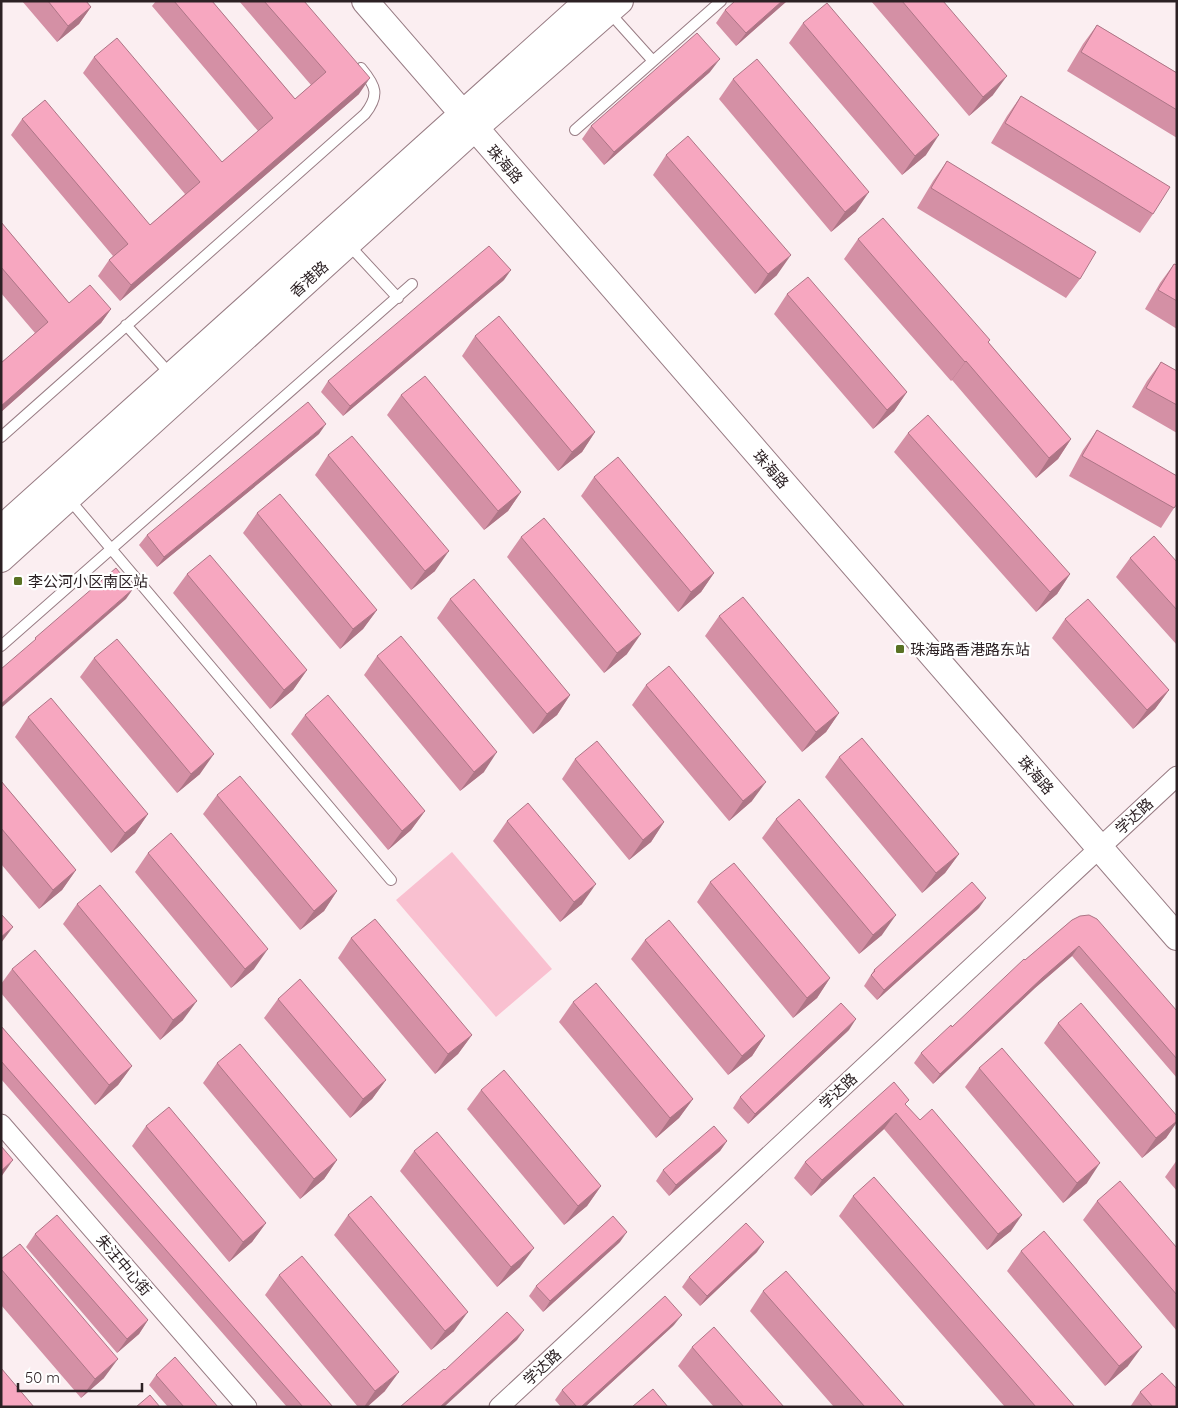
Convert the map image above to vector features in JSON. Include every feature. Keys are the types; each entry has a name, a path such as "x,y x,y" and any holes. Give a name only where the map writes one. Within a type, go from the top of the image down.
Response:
{"main road":[{"name":"珠海路","path":"365,1 1177,937"},
{"name":"香港路","path":"1,529 172,376 605,5"},
{"name":"香港路","path":"1,559 348,244 468,122"}],"street":[{"name":"学达路","path":"499,1407 1177,776"},
{"name":"朱汪中心街","path":"1,1124 247,1407"}],"lane":[{"path":"575,130 720,1"},
{"path":"605,5 653,61"},
{"path":"1,437 365,114 371,106 375,94 372,81 354,59"},
{"path":"348,244 398,298"},
{"path":"1,646 412,284"},
{"path":"126,326 172,376"},
{"path":"68,498 391,880"}],"shaded area":[{"path":"452,852 552,969 496,1017 396,900"}],"building":[{"path":"48,1 86,1 91,7 68,26"},
{"path":"174,1 212,1 295,99 326,72 264,1 304,1 370,78 131,285 109,260 128,244 22,119 45,100 150,225 200,182 94,57 117,38 222,162 273,118"},
{"path":"735,1 782,1 746,33 725,10"},
{"path":"902,1 943,1 1007,76 983,97"},
{"path":"827,3 939,135 915,156 803,23"},
{"path":"1097,25 1177,73 1177,110 1081,52"},
{"path":"697,33 720,59 614,152 591,126"},
{"path":"757,59 869,192 845,212 733,79"},
{"path":"1021,96 1170,187 1153,214 1005,123"},
{"path":"688,136 791,255 768,274 666,155"},
{"path":"947,161 1096,252 1080,279 931,188"},
{"path":"883,218 990,340 988,342 1071,439 1049,458 858,239"},
{"path":"1,222 69,303 90,285 111,309 1,406 1,363 48,322 1,267"},
{"path":"489,246 511,270 350,406 328,381"},
{"path":"1174,264 1177,265 1177,301 1158,290"},
{"path":"808,277 907,392 887,410 787,294"},
{"path":"499,316 595,432 572,452 475,336"},
{"path":"1161,362 1177,371 1177,405 1146,388"},
{"path":"425,376 521,492 498,511 401,395"},
{"path":"308,402 326,424 164,557 147,535"},
{"path":"928,415 1070,574 1050,592 908,433"},
{"path":"1097,430 1177,476 1177,504 1174,508 1082,456"},
{"path":"352,436 449,551 425,571 328,455"},
{"path":"618,457 714,573 691,592 594,477"},
{"path":"280,494 377,610 353,629 257,513"},
{"path":"544,518 641,634 617,653 521,537"},
{"path":"1154,536 1177,562 1177,610 1130,558"},
{"path":"210,555 307,670 284,690 187,574"},
{"path":"116,568 133,589 1,704 1,669"},
{"path":"474,579 570,695 547,714 450,599"},
{"path":"743,597 839,713 816,732 719,616"},
{"path":"1088,599 1169,690 1147,710 1065,619"},
{"path":"401,636 497,752 474,772 377,656"},
{"path":"117,639 214,754 191,774 94,658"},
{"path":"669,666 766,782 743,801 646,685"},
{"path":"328,695 425,811 402,831 305,715"},
{"path":"51,698 148,814 125,833 28,717"},
{"path":"862,738 959,854 936,873 839,757"},
{"path":"597,741 664,822 643,840 575,759"},
{"path":"240,776 337,891 314,911 217,795"},
{"path":"1,781 76,870 53,890 1,828"},
{"path":"799,799 896,915 873,935 776,819"},
{"path":"528,803 596,884 574,902 507,821"},
{"path":"171,833 268,949 245,969 148,853"},
{"path":"734,863 830,978 807,998 710,882"},
{"path":"972,882 986,898 884,990 871,975 874,970"},
{"path":"100,885 197,1001 173,1020 77,904"},
{"path":"1,914 13,927 1,937"},
{"path":"1089,915 1097,919 1177,1011 1177,1059 1079,946 1042,978 940,1074 921,1053 951,1025 952,1027 1024,959 1072,920 1080,916"},
{"path":"375,919 472,1035 448,1054 351,938"},
{"path":"669,920 765,1036 742,1056 645,940"},
{"path":"35,950 132,1066 109,1085 12,969"},
{"path":"300,979 386,1080 363,1099 278,999"},
{"path":"596,983 693,1099 670,1118 573,1002"},
{"path":"841,1003 856,1019 755,1114 740,1097"},
{"path":"1081,1003 1177,1116 1177,1121 1156,1138 1058,1023"},
{"path":"1,1026 333,1407 303,1407 1,1061"},
{"path":"240,1044 337,1160 314,1179 217,1063"},
{"path":"1002,1048 1100,1163 1077,1183 979,1068"},
{"path":"504,1070 601,1186 578,1206 481,1090"},
{"path":"894,1082 909,1100 905,1104 920,1120 932,1109 1022,1215 998,1234 896,1113 822,1180 805,1162"},
{"path":"169,1107 266,1223 243,1242 146,1126"},
{"path":"714,1126 727,1141 676,1185 663,1170"},
{"path":"437,1132 534,1248 511,1267 414,1151"},
{"path":"1,1146 13,1160 1,1171"},
{"path":"874,1177 1075,1407 1036,1407 853,1196"},
{"path":"1120,1181 1177,1248 1177,1295 1097,1201"},
{"path":"371,1196 468,1312 445,1331 348,1215"},
{"path":"57,1215 148,1320 127,1339 35,1234"},
{"path":"613,1216 627,1232 550,1301 536,1286"},
{"path":"746,1223 764,1242 707,1296 689,1277"},
{"path":"1044,1231 1142,1347 1119,1366 1021,1251"},
{"path":"20,1244 118,1359 95,1379 1,1269 1,1259"},
{"path":"302,1256 399,1372 375,1391 279,1275"},
{"path":"786,1271 905,1407 865,1407 763,1291"},
{"path":"665,1296 682,1315 581,1407 577,1407 562,1390"},
{"path":"507,1312 524,1330 440,1407 400,1407 445,1370"},
{"path":"714,1327 784,1407 744,1407 692,1347"},
{"path":"175,1357 218,1407 184,1407 156,1375"},
{"path":"1,1368 34,1407 1,1407"},
{"path":"1162,1373 1177,1389 1177,1407 1153,1407 1140,1392"},
{"path":"653,1389 668,1407 632,1407"},
{"path":"150,1395 160,1407 136,1407"}],"place":[{"name":"李公河小区南区站","path":"18,581"},
{"name":"珠海路香港路东站","path":"900,649"}]}
